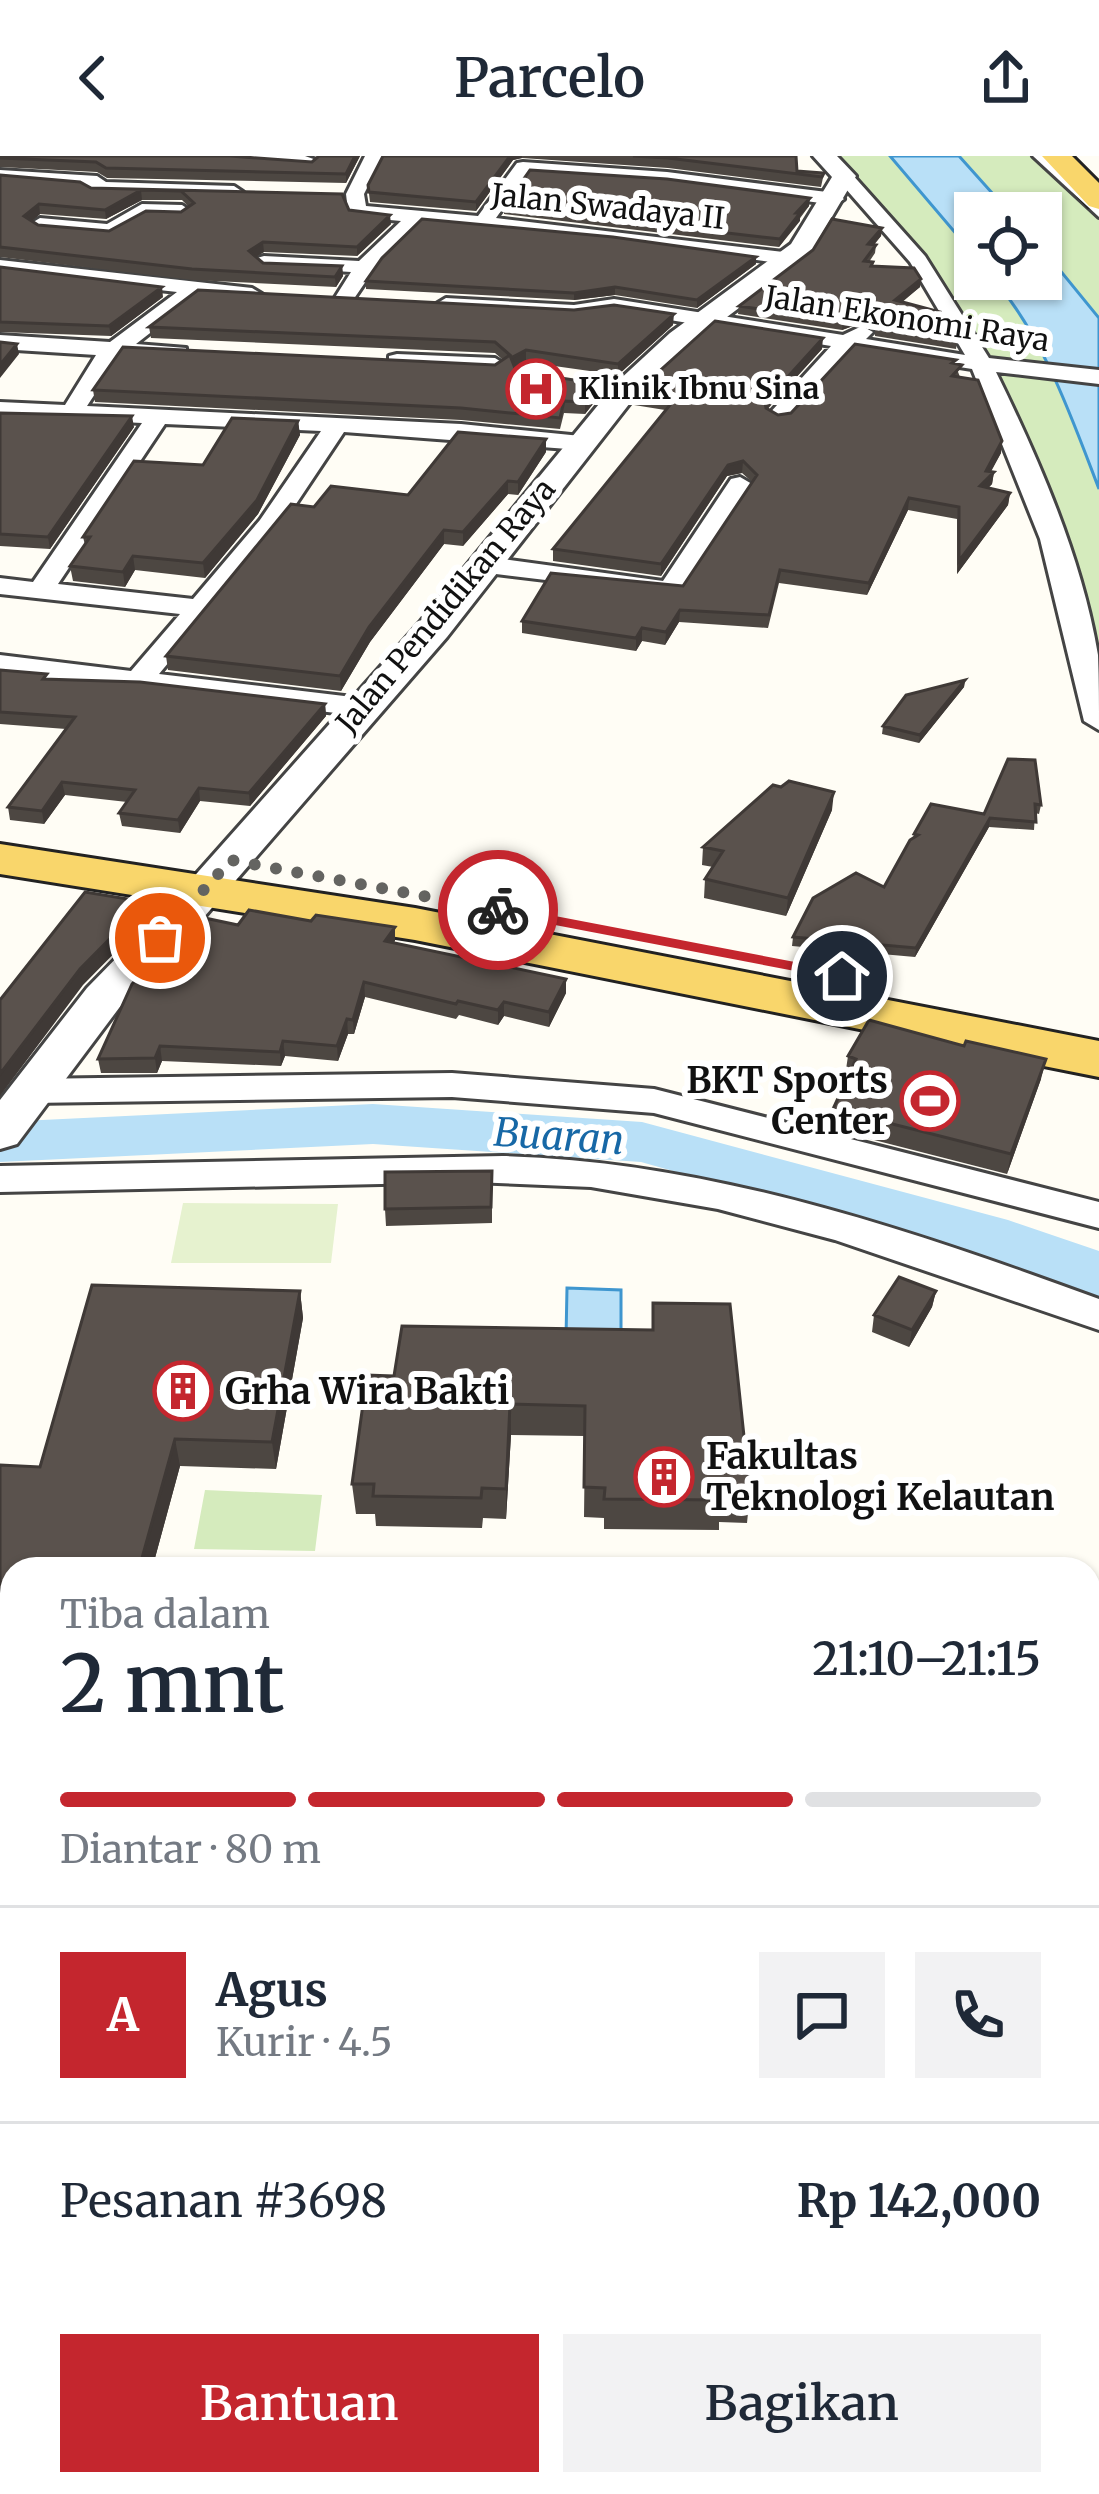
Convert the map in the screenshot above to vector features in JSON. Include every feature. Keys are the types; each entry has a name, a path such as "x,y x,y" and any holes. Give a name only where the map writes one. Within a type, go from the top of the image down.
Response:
{"main road":[{"path":"1055,156 1099,200"},
{"path":"1075,156 1099,181"},
{"path":"0,832 218,875 1099,1026"},
{"path":"0,859 218,875 438,928 1099,1059"}],"street":[{"path":"232,156 313,162"},
{"path":"334,194 356,194 374,156"},
{"path":"1040,156 1099,213"},
{"path":"483,223 524,167 583,162 834,177 916,258 990,365 1052,535 1081,635 1099,721"},
{"path":"20,240 94,185 113,163"},
{"path":"0,175 237,192 206,211 142,210 111,230 20,240"},
{"name":"Jalan Pendidikan Raya","path":"12,1109 103,998 218,875 488,565 581,443 611,386 792,259 834,177"},
{"path":"0,192 73,201"},
{"name":"Jalan Swadaya II","path":"356,194 357,211 614,234 792,259"},
{"path":"614,234 624,212"},
{"path":"344,299 365,267 418,216"},
{"path":"66,274 97,252"},
{"path":"263,262 365,267"},
{"path":"0,266 279,296"},
{"path":"14,394 113,350 193,290"},
{"name":"Jalan Ekonomi Raya","path":"424,362 433,315 574,311 614,305 990,365 1099,377"},
{"path":"779,416 847,342 874,325"},
{"path":"0,342 14,394"},
{"path":"113,350 209,354"},
{"path":"71,414 113,350"},
{"path":"376,360 495,364"},
{"path":"14,394 71,414 461,431 581,443"},
{"path":"40,591 157,418"},
{"path":"140,679 271,526 307,478 336,426"},
{"path":"488,565 670,590 740,484"},
{"path":"0,586 197,608"},
{"path":"0,664 361,706"},
{"path":"12,1109 452,1085 654,1101 1099,1215"},
{"path":"0,1179 443,1170 591,1174 740,1204 867,1238 1006,1280 1099,1315"}],"green space":[{"path":"827,156 1056,156 1099,200 1099,722 1059,557 982,364 916,258"},
{"path":"183,1203 338,1204 331,1263 171,1263"},
{"path":"205,1490 322,1495 315,1551 194,1549"}],"water":[{"path":"890,156 959,156 991,192 954,192 954,231"},
{"path":"1062,273 1099,318 1099,489 1042,353 1010,300 1062,300"},
{"path":"567,1288 621,1290 621,1340 566,1338"}],"building":[{"path":"0,156 230,156 312,162 319,156 355,156 346,174 106,168 96,162"},
{"path":"383,156 510,156 476,202 369,192"},
{"path":"633,156 796,156 797,171 824,173 822,177"},
{"path":"530,170 667,179 810,198 780,239 504,207"},
{"path":"0,175 80,182 91,188 342,194 349,210 390,215 357,247 263,242 249,251 263,263 342,266 335,277 192,269 0,247","holes":["141,190 181,191 194,203 181,212 146,211 109,231 38,225 24,216 39,204 105,210"]},
{"path":"422,219 613,237 756,257 697,300 615,287 574,293 366,281"},
{"path":"832,219 882,228 868,244 876,245 864,261 873,262 871,266 914,268 921,279 895,300 940,312 937,319 946,321 957,341 876,328 876,320 865,314 843,322 739,306 813,250"},
{"path":"0,267 162,287 109,326 0,322"},
{"path":"198,290 574,310 614,305 674,314 618,364 526,350 511,358 516,371 600,384 585,402 564,401 560,418 461,408 93,390 123,347 495,365 510,355 495,342 149,327"},
{"path":"715,321 823,338 765,402 778,415 791,413 855,344 956,360 952,363 962,365 952,376 978,380 1002,441 986,471 994,472 980,486 1010,493 959,561 959,507 909,498 869,583 780,570 769,615 680,610 666,632 642,628 636,638 522,621 551,573 683,586 757,475 743,461 728,465 661,564 553,549 674,400 635,393"},
{"path":"0,342 17,344 0,365"},
{"path":"0,413 132,416 48,537 0,534"},
{"path":"232,418 298,421 257,500 203,563 133,556 123,572 70,566 90,537 83,537 134,461 203,465"},
{"path":"458,432 546,439 518,482 508,481 463,532 444,530 369,627 340,676 166,656 291,504 314,507 331,486 408,495"},
{"path":"0,670 47,674 43,679 140,682 325,704 249,793 199,788 178,820 119,813 135,790 62,782 42,811 8,807 75,717 0,712"},
{"path":"965,680 920,735 883,726 906,695"},
{"path":"1008,759 1035,760 1041,805 1035,804 1036,822 990,818 916,948 793,937 813,898 856,873 884,887 910,840 918,835 914,834 931,804 984,814"},
{"path":"789,781 834,792 788,898 705,879 723,851 703,847 773,785 781,787"},
{"path":"85,892 146,902 80,969 0,1074 0,1000"},
{"path":"249,910 311,921 316,915 395,927 385,941 566,979 549,1012 504,1002 498,1010 456,1004 364,982 353,1020 347,1019 337,1046 283,1041 280,1052 160,1046 155,1058 98,1059 132,984 195,916 238,925"},
{"path":"869,1020 964,1046 966,1041 1046,1059 1011,1154 833,1109 856,1059 848,1056"},
{"path":"492,1171 491,1207 385,1209 385,1172"},
{"path":"899,1277 936,1291 912,1330 874,1315"},
{"path":"92,1285 300,1291 272,1442 175,1439 142,1557 0,1557 0,1465 40,1467"},
{"path":"653,1303 730,1304 750,1493 721,1492 722,1500 604,1499 605,1488 584,1487 585,1406 510,1404 506,1489 482,1488 481,1498 373,1496 374,1484 352,1484 367,1375 394,1376 402,1326 653,1330"}],"waterway":[{"name":"Buaran","path":"0,1142 373,1124 642,1142 985,1236 1099,1276"}],"way so far":[{"path":"160,938 231,860 498,910"}],"place":[{"name":"Klinik Ibnu Sina","path":"536,389"},
{"name":"BKT Sports Center","path":"930,1101"},
{"name":"Grha Wira Bakti","path":"183,1391"},
{"name":"Fakultas Teknologi Kelautan","path":"664,1477"}],"route":[{"path":"498,910 842,976"}]}
